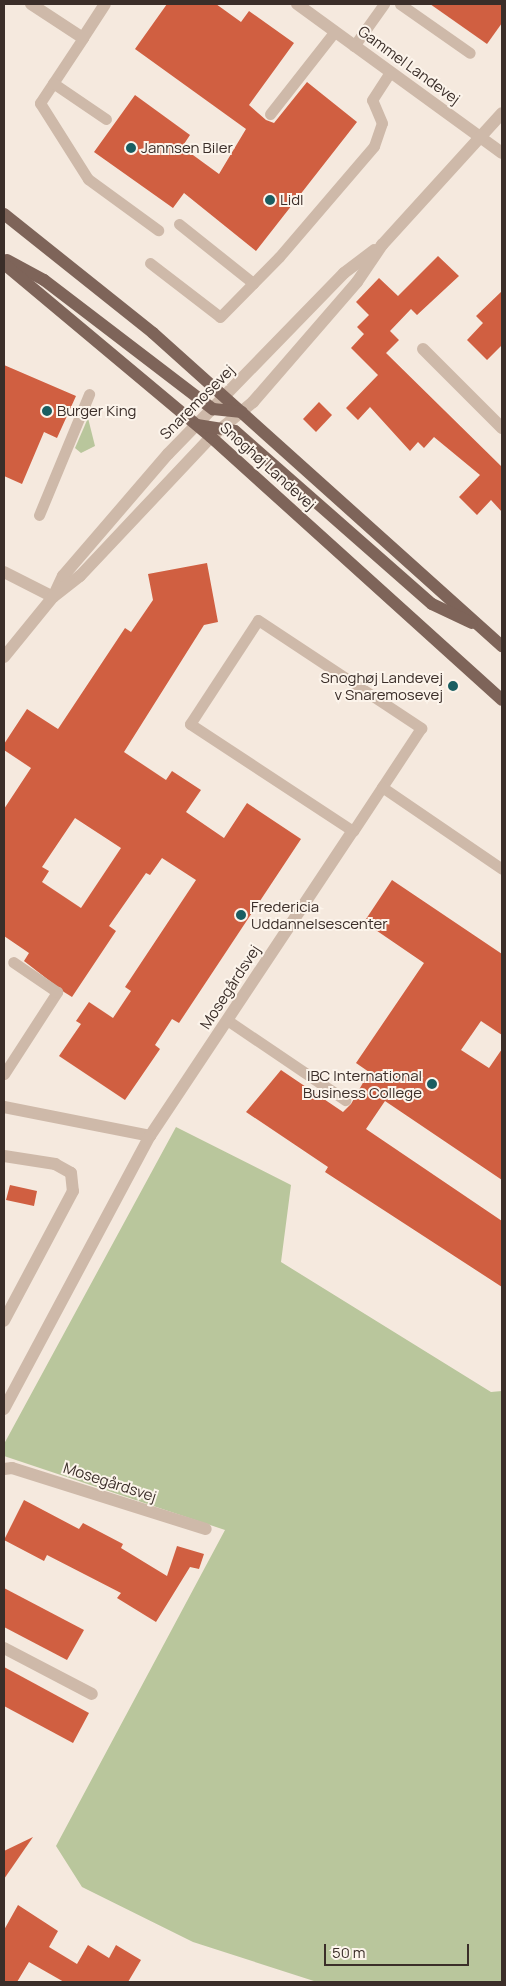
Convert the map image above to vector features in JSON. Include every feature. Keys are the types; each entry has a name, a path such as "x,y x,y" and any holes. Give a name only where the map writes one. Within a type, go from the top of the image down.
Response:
{"main road":[{"name":"Snoghøj Landevej","path":"4,214 225,397 502,646"},
{"path":"4,258 44,280 213,409 242,412"},
{"name":"Snoghøj Landevej","path":"4,264 211,437 502,700"},
{"path":"197,425 223,427 235,432 432,604 486,630"}],"street":[{"path":"31,4 83,38 105,4"},
{"name":"Gammel Landevej","path":"304,6 334,32 502,153"},
{"name":"Snaremosevej","path":"4,657 53,597 80,576 211,437 242,412 357,282 382,245 502,113"},
{"name":"Snaremosevej","path":"53,597 63,576 197,425 344,273 382,245"},
{"path":"423,349 502,428"},
{"path":"4,572 53,597"},
{"name":"Mosegårdsvej","path":"4,1409 150,1136 353,831"},
{"path":"4,1107 150,1136"},
{"path":"4,1156 55,1164 70,1173 73,1192 4,1321"},
{"name":"Mosegårdsvej","path":"4,1470 12,1468 206,1530"},
{"path":"4,1648 92,1694"}],"lane":[{"path":"354,46 384,4"},
{"path":"400,4 470,53"},
{"path":"270,114 334,32"},
{"path":"83,38 40,103 88,179 158,230"},
{"path":"150,263 220,317 254,283 374,146 382,123 372,100 390,72"},
{"path":"53,83 106,120"},
{"path":"179,224 254,283"},
{"path":"38,515 89,394"},
{"path":"258,620 421,728 353,831 190,724 258,620"},
{"path":"382,787 502,870"},
{"path":"4,1074 57,992 13,962"},
{"path":"227,1020 345,1100"}],"green space":[{"path":"88,418 95,446 81,453 75,448"},
{"path":"176,1127 291,1185 281,1262 491,1392 502,1391 502,1982 317,1982 193,1942 82,1887 56,1846 225,1530 4,1456 4,1444"}],"building":[{"path":"167,4 216,4 241,22 249,11 294,43 249,105 266,120 274,123 307,82 357,122 256,251 184,193 173,208 94,152 135,95 190,135 182,147 219,174 246,129 135,49"},
{"path":"430,4 502,4 502,23 487,44"},
{"path":"438,256 459,276 417,315 411,309 390,331 399,340 386,353 502,467 502,512 491,500 477,515 459,497 480,475 434,437 424,448 418,442 410,451 370,407 358,420 346,408 378,375 351,348 364,334 357,327 369,315 356,302 379,278 398,296"},
{"path":"502,291 502,345 487,360 467,340 483,323 476,316"},
{"path":"4,365 76,396 57,438 44,432 22,484 4,476"},
{"path":"319,402 332,415 316,432 303,419"},
{"path":"207,563 218,622 204,625 124,752 166,780 172,771 201,790 186,812 224,838 247,803 301,839 179,1023 172,1019 155,1045 160,1049 125,1100 59,1056 81,1024 76,1021 89,1002 113,1018 131,991 125,987 196,880 162,858 150,875 146,873 109,926 116,931 72,997 64,992 24,961 29,953 4,936 4,809 31,768 4,750 4,744 27,709 58,729 125,628 131,632 153,600 148,574","holes":["75,818 121,848 81,908 42,882 49,871 42,867"]},
{"name":"IBC International Business College","path":"392,880 502,954 502,1035 481,1021 461,1050 489,1068 502,1049 502,1180 385,1101 366,1129 502,1221 502,1287 325,1172 328,1167 246,1112 281,1070 343,1112 351,1104 369,1072 356,1063 424,963 364,922"},
{"path":"10,1185 37,1191 34,1206 6,1200"},
{"path":"24,1500 79,1529 83,1523 123,1544 121,1548 167,1576 177,1546 204,1554 199,1569 190,1567 156,1622 117,1598 121,1593 47,1555 44,1561 4,1540"},
{"path":"4,1588 84,1630 67,1660 4,1627"},
{"path":"4,1667 89,1713 73,1743 4,1706"},
{"path":"33,1837 4,1879 4,1851"},
{"path":"18,1905 58,1931 49,1947 77,1964 88,1945 109,1958 116,1945 141,1960 128,1982 64,1982 29,1962 17,1982 4,1982 4,1930"}],"place":[{"name":"Jannsen Biler","path":"131,148"},
{"name":"Lidl","path":"270,200"},
{"name":"Burger King","path":"47,411"},
{"name":"Snoghøj Landevej v Snaremosevej","path":"453,686"},
{"name":"Fredericia Uddannelsescenter","path":"241,915"},
{"name":"IBC International Business College","path":"432,1084"}]}
